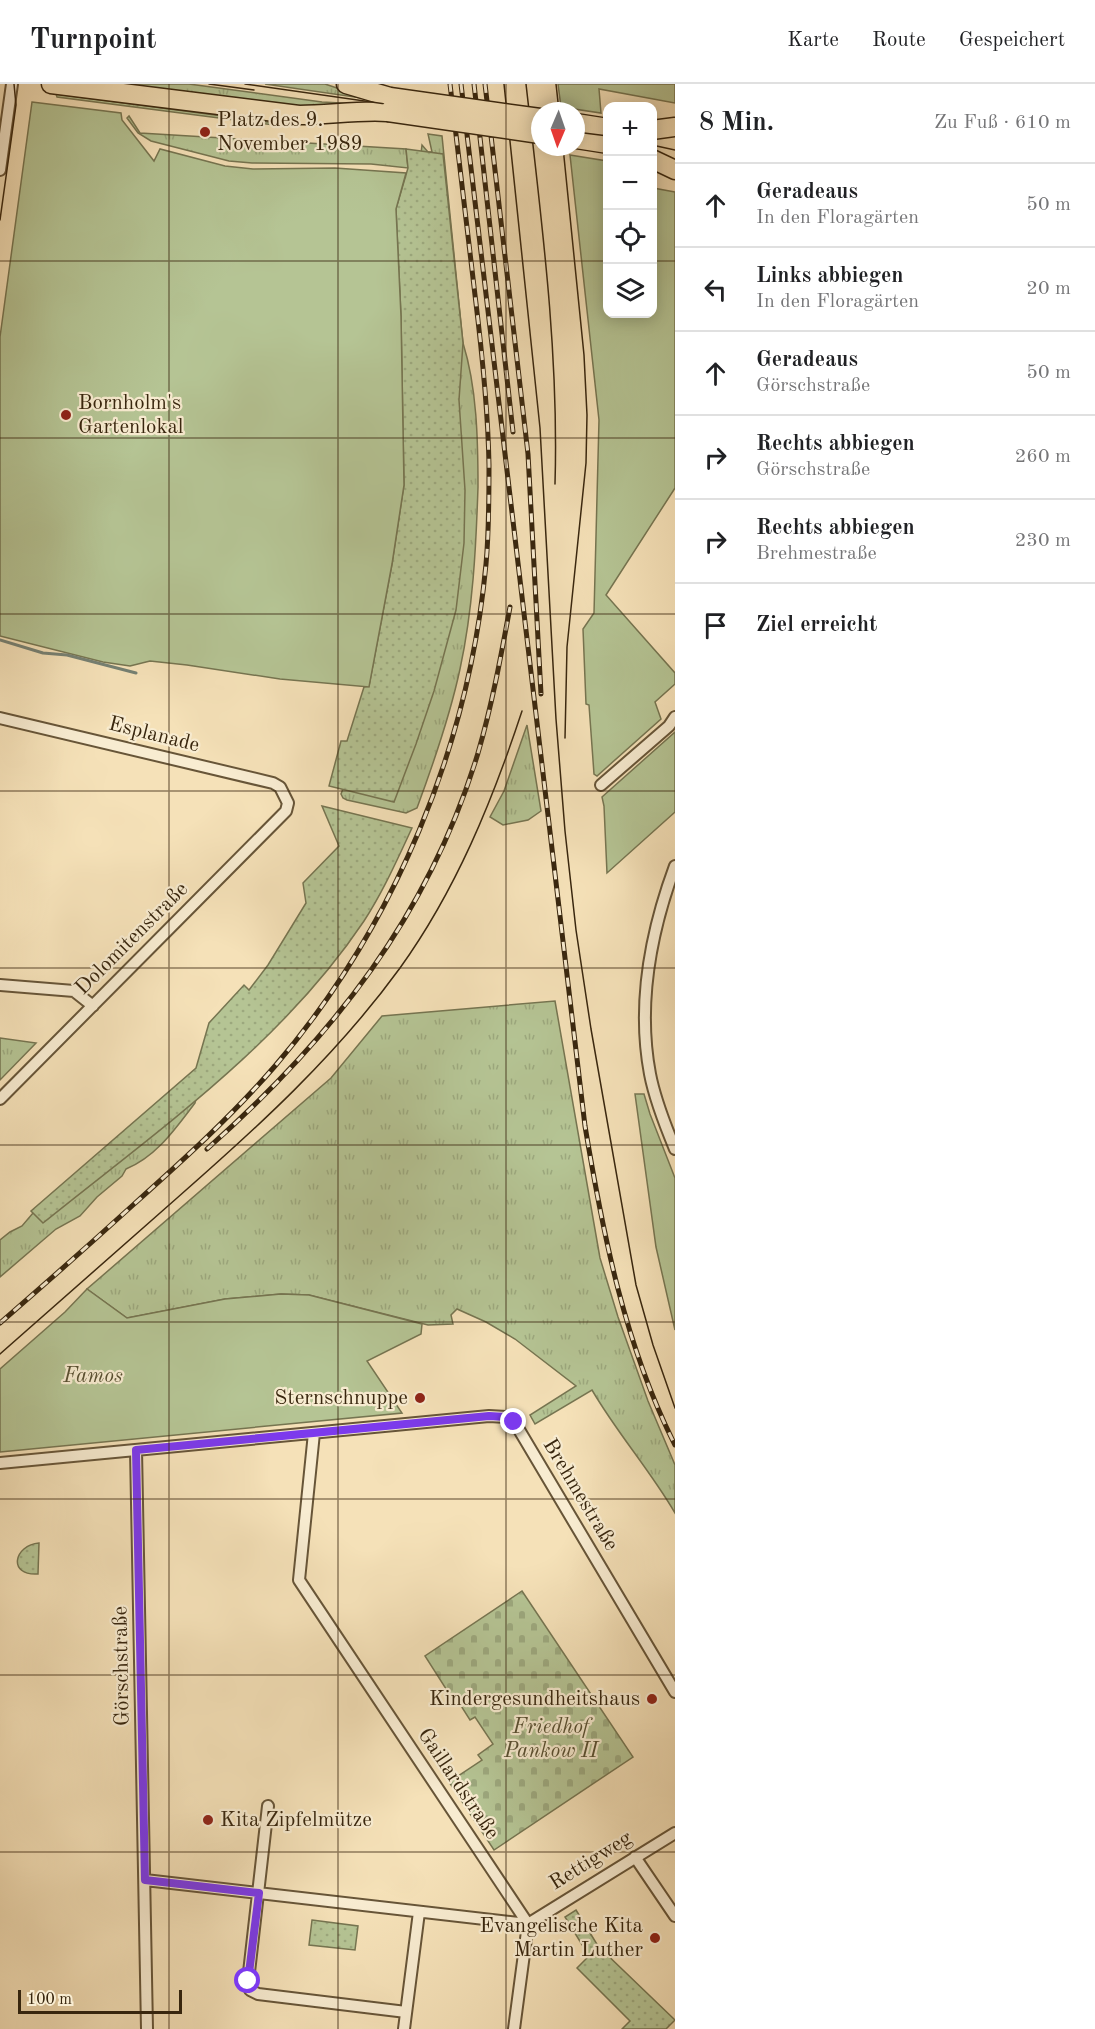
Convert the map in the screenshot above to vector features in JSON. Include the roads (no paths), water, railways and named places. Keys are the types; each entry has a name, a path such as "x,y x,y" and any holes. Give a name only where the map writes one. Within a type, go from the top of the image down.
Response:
{"main road":[{"path":"51,84 299,115 323,115 389,105 531,117"},
{"path":"345,84 389,105 531,132"},
{"path":"585,124 603,127"},
{"path":"657,129 675,127"},
{"path":"585,140 603,143"},
{"path":"657,161 675,170"}],"street":[{"path":"0,170 12,84"},
{"path":"601,785 669,726 675,717"},
{"name":"Esplanade","path":"0,718 273,783 280,787 288,803"},
{"name":"Dolomitenstraße","path":"0,1099 286,811 288,803"},
{"path":"675,866 656,925 646,987 645,1014 650,1074 655,1097 675,1149"},
{"path":"0,985 74,991 93,1006"},
{"name":"Brehmestraße","path":"0,1463 489,1416 506,1417 514,1422 675,1692"},
{"name":"Gaillardstraße","path":"314,1433 299,1580 528,1924"},
{"name":"Görschstraße","path":"136,1450 147,2029"},
{"path":"268,1806 248,1981 250,1990 258,1994 406,2012"},
{"name":"Rettigweg","path":"528,1924 675,1833"},
{"path":"635,1857 675,1916"},
{"path":"145,1880 528,1924 514,2029"},
{"path":"404,2029 419,1912"}],"waterway":[{"path":"0,640 43,653 67,655 136,673"}],"tram line":[{"path":"0,220 16,105 14,84"},
{"path":"209,84 254,90"},
{"path":"245,84 531,125"},
{"path":"504,84 540,428 556,719 576,930 636,1285 653,1345 675,1408"},
{"path":"526,84 552,334 556,434 555,484"},
{"path":"556,84 558,102"},
{"path":"585,133 603,135"},
{"path":"657,146 675,150"},
{"path":"564,156 584,355 587,415 586,463 567,647 565,738"},
{"path":"0,1354 266,1117 350,1031 400,968 438,908 485,812 522,711"}],"railway":[{"path":"0,1323 188,1155 224,1121 275,1066 318,1012 356,955 390,894 419,832 443,767 463,700 477,632 486,564 489,502 484,380 450,84"},
{"path":"461,84 585,1126 608,1248 629,1329 642,1369 675,1445"},
{"path":"474,84 513,432"},
{"path":"485,84 528,454 541,694"},
{"path":"207,1149 253,1107 335,1018 371,970 404,920 433,868 457,812 478,753 492,699 510,607"}],"place":[{"name":"Platz des 9. November 1989","path":"205,132"},
{"name":"Bornholm's Gartenlokal","path":"66,415"},
{"name":"Sternschnuppe","path":"420,1398"},
{"name":"Kindergesundheitshaus","path":"652,1699"},
{"name":"Kita Zipfelmütze","path":"208,1820"},
{"name":"Evangelische Kita Martin Luther","path":"655,1938"}],"park label":[{"name":"Famos","path":"93,1376"},
{"name":"Friedhof Pankow II","path":"551,1739"}]}
